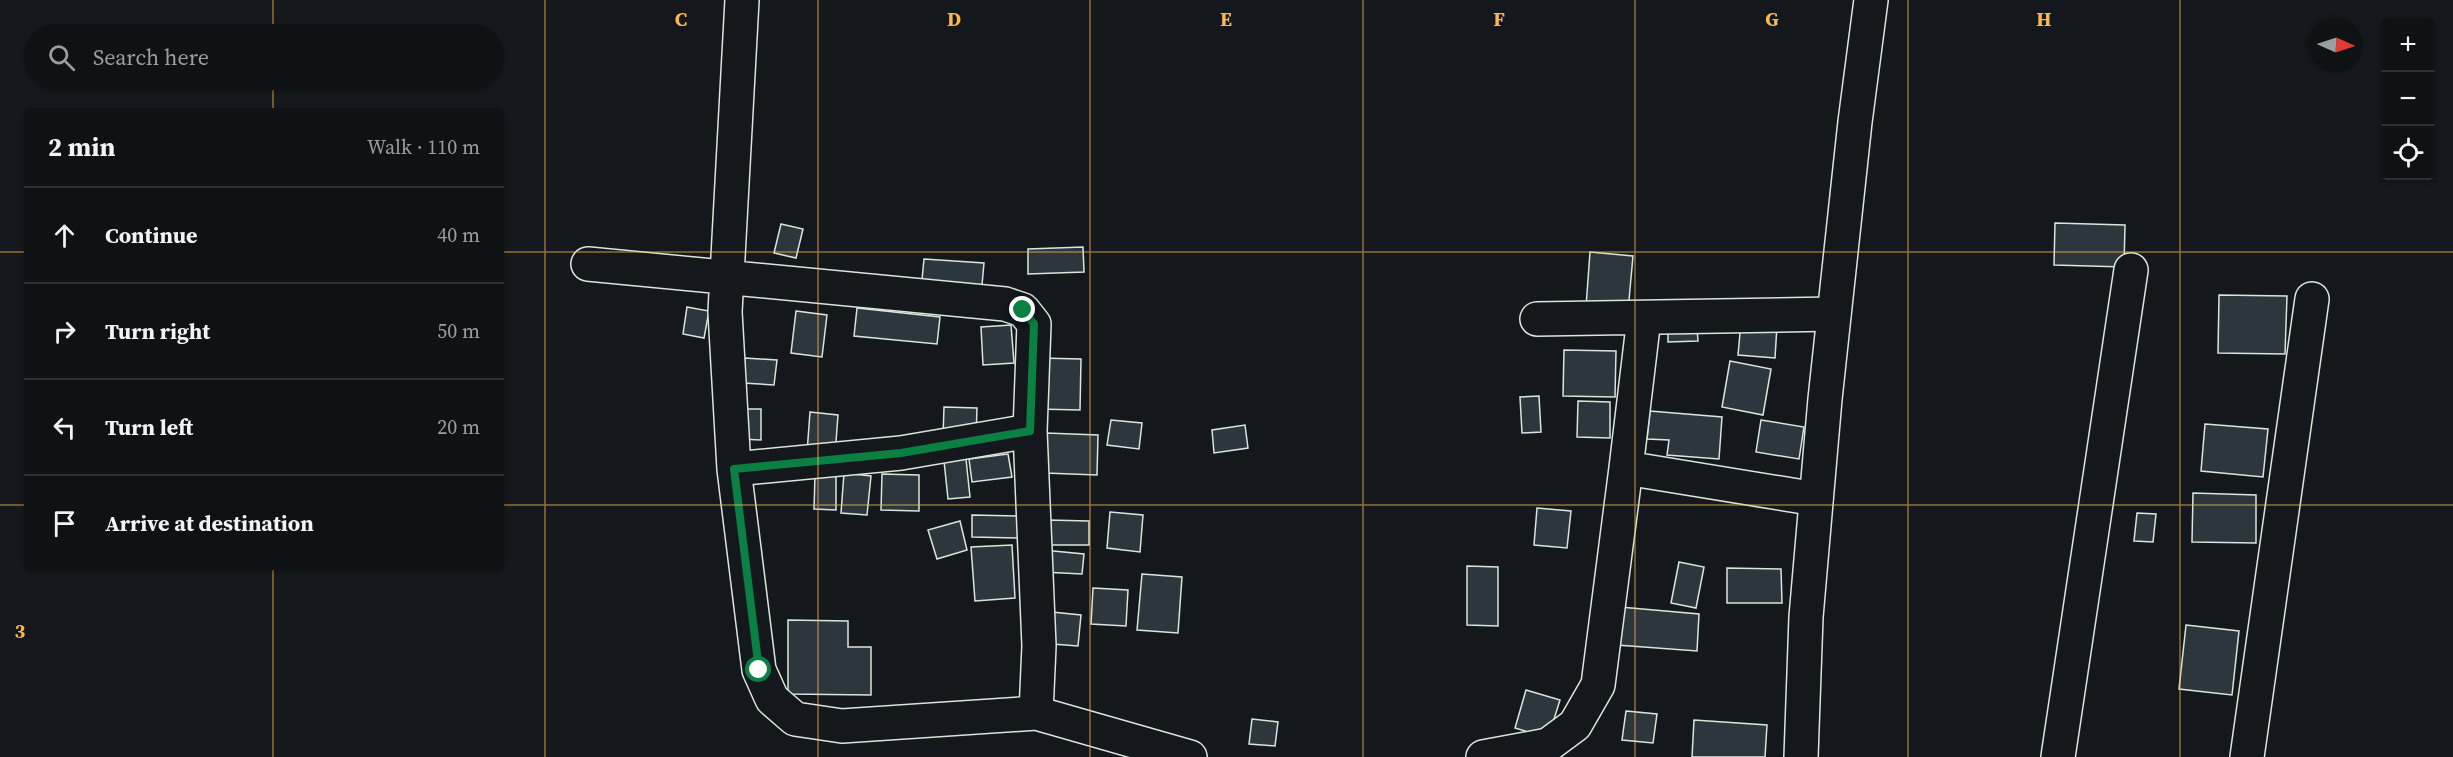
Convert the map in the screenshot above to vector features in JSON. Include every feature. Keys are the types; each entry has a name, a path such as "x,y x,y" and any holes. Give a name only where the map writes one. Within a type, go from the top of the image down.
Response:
{"street":[{"path":"742,0 725,312 734,469 759,670 772,699 795,719 842,726 1036,713 1190,757"},
{"path":"1801,757 1806,617 1816,499 1834,314 1871,0"},
{"path":"588,264 1005,304 1023,310 1034,324 1030,431 1039,646 1036,713"},
{"path":"2058,757 2131,270"},
{"path":"2247,757 2312,299"},
{"path":"1537,320 1834,314"},
{"path":"1483,757 1548,745 1575,725 1598,685 1644,318"},
{"path":"734,469 901,453 1030,431"},
{"path":"1626,468 1816,499"}],"building":[{"path":"2055,223 2125,225 2124,267 2054,265"},
{"path":"781,224 803,229 796,258 774,253"},
{"path":"1083,247 1084,272 1028,274 1028,249"},
{"path":"1590,252 1633,256 1628,311 1586,307"},
{"path":"924,259 984,263 981,296 921,290"},
{"path":"2219,295 2287,296 2285,354 2218,353"},
{"path":"687,307 709,311 704,338 683,334"},
{"path":"857,308 940,317 937,344 854,336"},
{"path":"796,311 827,315 822,357 791,353"},
{"path":"1741,322 1777,326 1775,358 1738,355"},
{"path":"1011,325 1014,363 983,365 981,327"},
{"path":"1697,328 1698,341 1668,342 1668,329"},
{"path":"1564,350 1616,351 1615,397 1563,396"},
{"path":"745,358 777,360 774,385 743,383"},
{"path":"1039,358 1081,359 1080,410 1037,409"},
{"path":"1730,361 1771,369 1763,415 1722,407"},
{"path":"1539,396 1541,432 1522,433 1520,397"},
{"path":"1578,401 1610,402 1610,438 1577,437"},
{"path":"944,407 977,408 976,437 943,437"},
{"path":"739,409 761,409 761,440 739,439"},
{"path":"1650,411 1722,417 1719,459 1667,455 1669,440 1647,439"},
{"path":"810,412 838,415 835,455 807,453"},
{"path":"1111,420 1142,423 1139,449 1107,445"},
{"path":"1761,420 1804,427 1799,459 1756,452"},
{"path":"2205,424 2268,429 2263,477 2201,471"},
{"path":"1245,425 1248,448 1214,453 1212,430"},
{"path":"1046,433 1098,435 1097,475 1045,473"},
{"path":"1008,454 1012,477 972,482 969,459"},
{"path":"966,459 970,497 948,499 944,461"},
{"path":"844,473 871,476 867,515 841,513"},
{"path":"882,474 919,475 919,511 881,510"},
{"path":"815,475 836,475 836,510 814,509"},
{"path":"2193,493 2256,495 2256,543 2192,542"},
{"path":"1537,508 1571,511 1567,548 1534,545"},
{"path":"1110,512 1143,515 1140,552 1107,548"},
{"path":"2137,513 2156,514 2153,542 2134,541"},
{"path":"972,515 1023,516 1023,538 972,537"},
{"path":"1048,520 1089,521 1089,545 1048,545"},
{"path":"960,521 967,550 937,559 928,530"},
{"path":"1012,545 1015,598 975,601 971,547"},
{"path":"1043,550 1084,554 1082,574 1042,572"},
{"path":"1679,562 1704,567 1696,608 1671,603"},
{"path":"1467,566 1498,567 1498,626 1467,625"},
{"path":"1727,568 1781,569 1782,603 1727,603"},
{"path":"1142,574 1182,577 1178,633 1137,630"},
{"path":"1093,588 1128,590 1126,626 1091,624"},
{"path":"1620,607 1699,614 1697,651 1617,645"},
{"path":"1042,611 1081,615 1078,646 1039,643"},
{"path":"788,620 848,621 848,647 871,647 871,695 788,694"},
{"path":"2186,625 2239,631 2232,695 2179,689"},
{"path":"1526,690 1560,700 1548,738 1515,728"},
{"path":"1626,711 1657,714 1653,743 1622,740"},
{"path":"1252,719 1278,722 1275,746 1249,744"},
{"path":"1694,720 1767,725 1765,757 1692,757"}],"route":[{"path":"759,670 734,469 901,453 1030,431 1034,324 1023,310"}]}
